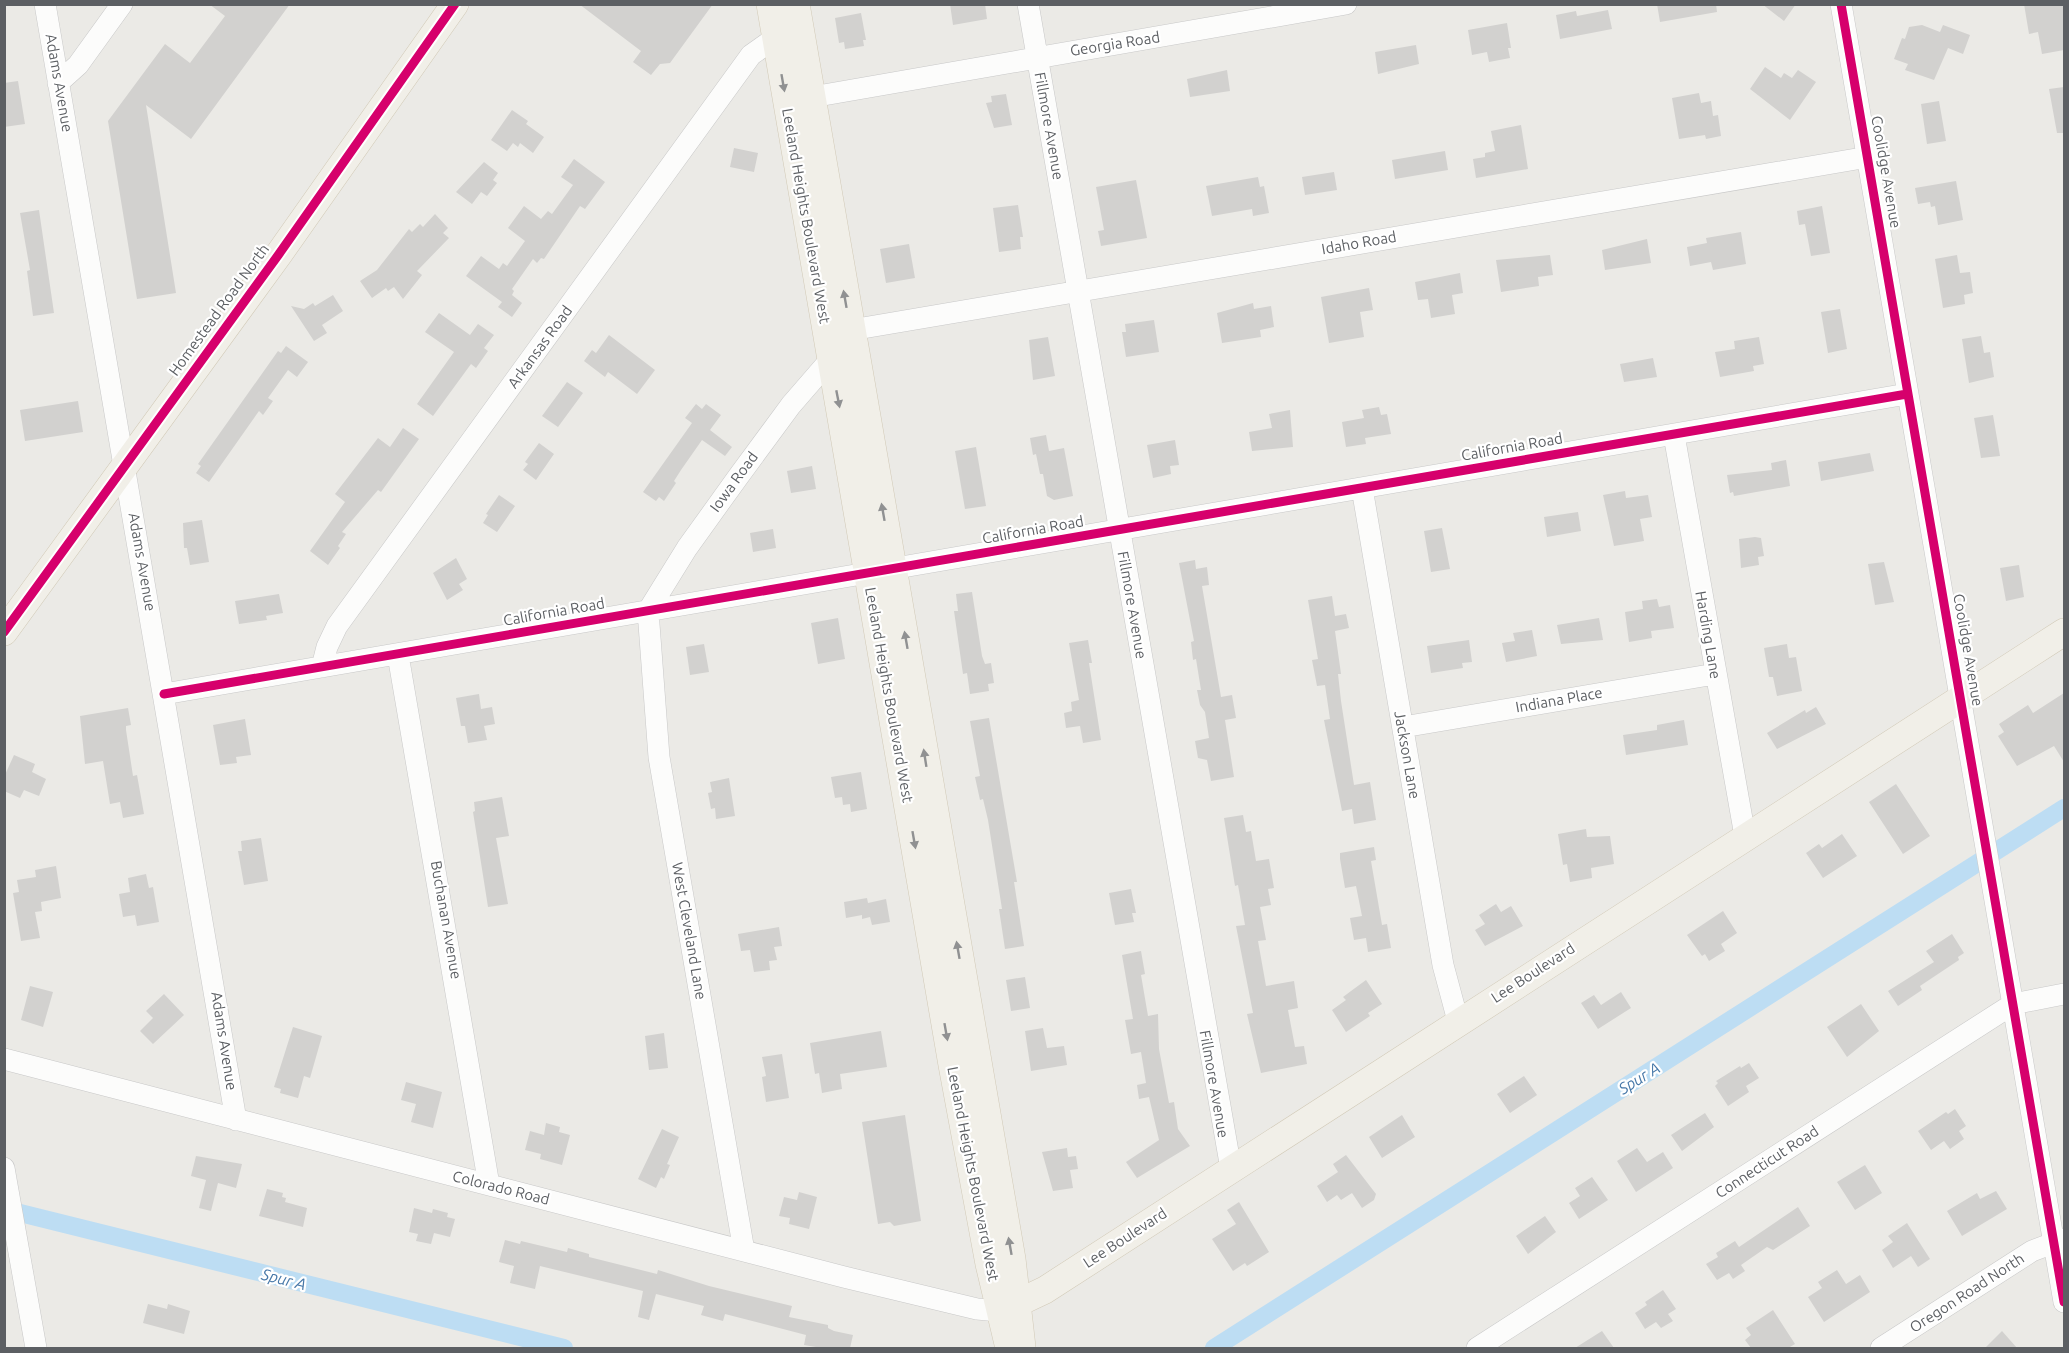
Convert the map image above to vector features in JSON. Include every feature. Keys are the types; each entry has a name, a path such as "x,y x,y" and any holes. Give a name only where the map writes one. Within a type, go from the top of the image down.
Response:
{"main road":[{"name":"Homestead Road North","path":"4,632 279,254 455,4"},
{"name":"Leeland Heights Boulevard West","path":"770,4 830,360 881,571"},
{"name":"Leeland Heights Boulevard West","path":"796,4 851,330 881,571 1009,1307 1022,1348"},
{"name":"Lee Boulevard","path":"1009,1307 1045,1290 1458,1021 2064,632"},
{"name":"Leeland Heights Boulevard West","path":"1009,1307 1009,1348"}],"street":[{"name":"Adams Avenue","path":"45,4 236,1119"},
{"path":"58,83 78,65 122,4"},
{"name":"Fillmore Avenue","path":"1028,4 1230,1169"},
{"name":"Georgia Road","path":"813,97 1346,4"},
{"name":"Coolidge Avenue","path":"1841,4 1962,697 1993,895 2059,1240 2064,1302"},
{"name":"Arkansas Road","path":"322,667 327,647 337,626 751,54 775,38"},
{"name":"Idaho Road","path":"851,330 1868,157"},
{"name":"Iowa Road","path":"648,611 687,548 738,477 792,405 830,360"},
{"name":"California Road","path":"164,694 1908,394"},
{"name":"Harding Lane","path":"1674,435 1745,836"},
{"name":"Jackson Lane","path":"1362,488 1443,965 1458,1021"},
{"name":"West Cleveland Lane","path":"648,611 659,757 744,1251"},
{"name":"Buchanan Avenue","path":"398,655 489,1185"},
{"name":"Indiana Place","path":"1403,727 1715,674"},
{"name":"Connecticut Road","path":"1477,1348 2013,1004 2064,993"},
{"name":"Colorado Road","path":"4,1059 744,1251 977,1309 1009,1307"},
{"path":"4,1168 36,1348"},
{"name":"Oregon Road North","path":"1881,1348 2032,1251 2059,1240"}],"building":[{"path":"209,4 290,4 191,139 146,105 176,293 137,299 108,121 165,44 190,63 225,16"},
{"path":"579,4 713,4 670,63 660,64 651,75 633,62 641,51"},
{"path":"950,4 985,4 987,19 953,25"},
{"path":"1657,4 1716,4 1717,12 1660,22"},
{"path":"1762,4 1796,4 1784,21"},
{"path":"2024,4 2064,4 2064,50 2042,54 2038,32 2029,34"},
{"path":"1608,10 1612,29 1560,39 1556,15 1576,11 1577,16"},
{"path":"861,13 866,40 863,40 864,46 845,49 844,42 839,43 835,18"},
{"path":"1507,23 1511,48 1508,48 1510,58 1489,62 1487,52 1472,55 1468,30"},
{"path":"1922,25 1940,32 1943,25 1970,35 1963,54 1948,48 1934,80 1905,70 1908,64 1894,59 1909,27"},
{"path":"1416,45 1419,64 1378,74 1375,52"},
{"path":"1765,67 1781,78 1784,73 1792,78 1798,70 1816,82 1790,120 1750,89"},
{"path":"1227,70 1230,91 1190,97 1187,79"},
{"path":"18,81 25,124 4,127 4,83"},
{"path":"2064,87 2064,133 2057,133 2049,89"},
{"path":"1699,93 1701,103 1711,101 1713,116 1718,115 1721,136 1706,139 1705,135 1679,139 1672,98"},
{"path":"1006,94 1012,125 994,128 986,103 992,102 991,96"},
{"path":"1939,101 1946,141 1927,144 1921,104"},
{"path":"512,110 528,121 526,124 544,137 533,153 520,143 518,147 513,143 507,151 491,140"},
{"path":"1521,125 1528,169 1476,178 1473,159 1485,157 1485,153 1495,151 1491,131"},
{"path":"734,148 758,153 754,172 730,167"},
{"path":"1445,151 1448,170 1395,179 1392,160"},
{"path":"574,159 605,182 585,209 580,206 544,259 541,258 537,263 533,259 512,289 514,291 512,295 522,303 512,317 498,307 502,302 466,276 481,256 499,269 503,263 507,266 525,241 508,228 524,206 541,219 548,211 552,214 573,185 561,177"},
{"path":"484,162 498,173 493,180 497,183 487,196 481,192 472,204 456,192"},
{"path":"1334,172 1337,190 1305,195 1302,177"},
{"path":"1258,177 1260,187 1264,186 1269,213 1253,216 1252,209 1212,216 1206,186"},
{"path":"1136,180 1147,238 1101,246 1098,231 1104,230 1096,187"},
{"path":"1956,181 1963,220 1938,225 1935,206 1931,207 1930,202 1918,204 1915,188"},
{"path":"1018,205 1023,237 1020,237 1021,249 999,252 993,208"},
{"path":"1822,206 1830,253 1811,256 1805,224 1799,225 1797,211"},
{"path":"39,210 54,313 33,316 27,271 30,270 20,213"},
{"path":"435,214 448,228 443,233 449,238 417,271 422,275 403,299 394,287 388,291 386,288 372,298 360,281 377,270 409,229 412,232 420,224 423,227"},
{"path":"1741,232 1746,264 1713,270 1711,262 1690,266 1687,247 1707,243 1706,238"},
{"path":"1647,239 1651,263 1605,270 1602,250"},
{"path":"909,244 915,278 886,283 880,249"},
{"path":"1550,255 1553,275 1538,277 1539,286 1501,292 1496,260"},
{"path":"1957,255 1960,273 1970,272 1973,293 1964,295 1965,304 1943,308 1935,259"},
{"path":"1460,273 1463,293 1452,295 1455,314 1431,318 1428,299 1418,300 1415,282"},
{"path":"1369,288 1373,310 1360,312 1364,337 1329,343 1321,297"},
{"path":"333,295 343,311 322,325 327,333 314,341 291,306 304,309 313,303 315,306"},
{"path":"1253,303 1254,309 1271,306 1274,327 1260,330 1261,337 1222,343 1217,313"},
{"path":"1840,309 1847,349 1828,353 1821,312"},
{"path":"439,313 470,335 478,324 494,335 484,348 488,351 476,368 471,364 433,416 417,404 454,352 425,332"},
{"path":"1154,320 1159,352 1126,357 1122,332 1126,332 1125,324"},
{"path":"609,335 655,370 637,394 608,372 605,377 584,361 592,350 596,353"},
{"path":"1981,336 1984,353 1990,352 1994,377 1969,383 1962,339"},
{"path":"1048,337 1055,376 1033,380 1029,340"},
{"path":"1759,337 1764,364 1753,366 1754,371 1720,377 1715,352 1735,349 1734,341"},
{"path":"286,346 308,362 297,377 288,370 268,398 273,401 263,415 259,411 209,482 196,473 201,466 198,464 278,351 281,353"},
{"path":"1653,358 1657,377 1624,382 1620,364"},
{"path":"567,382 583,393 558,427 542,416"},
{"path":"78,401 83,432 25,441 20,410"},
{"path":"696,404 702,409 706,404 721,415 710,430 732,447 725,456 702,440 674,481 676,483 664,501 659,497 656,501 643,492 692,423 685,418"},
{"path":"1379,407 1381,415 1387,414 1391,434 1365,438 1366,444 1346,447 1342,422 1364,418 1362,410"},
{"path":"1290,410 1293,447 1252,451 1249,432 1272,428 1269,414"},
{"path":"1993,415 2000,456 1981,458 1974,418"},
{"path":"403,428 419,439 381,492 378,490 342,532 346,534 338,546 340,548 328,565 310,551 345,502 335,494 378,438 390,447"},
{"path":"1046,435 1049,451 1064,448 1073,496 1054,500 1047,496 1043,474 1040,474 1036,454 1033,455 1030,438"},
{"path":"1175,440 1179,465 1170,466 1171,474 1153,478 1147,445"},
{"path":"539,443 554,454 536,480 523,470 528,464 525,462"},
{"path":"976,447 986,506 965,509 955,451"},
{"path":"1870,453 1874,471 1821,481 1818,462"},
{"path":"1786,460 1790,486 1734,496 1733,492 1730,493 1727,475 1772,470 1771,463"},
{"path":"812,466 816,489 791,493 787,471"},
{"path":"1625,491 1626,498 1648,495 1652,517 1640,519 1644,541 1614,546 1603,495"},
{"path":"499,495 515,506 497,532 483,523 488,515 486,514"},
{"path":"1578,512 1581,531 1547,537 1544,517"},
{"path":"202,520 209,562 190,565 187,548 184,548 183,523"},
{"path":"1442,528 1450,569 1431,572 1424,531"},
{"path":"773,529 776,548 753,552 750,533"},
{"path":"1761,538 1764,556 1758,557 1759,565 1741,568 1739,539"},
{"path":"456,558 467,579 459,584 463,590 447,600 433,573"},
{"path":"1195,560 1196,569 1207,567 1209,585 1202,586 1221,697 1232,695 1236,718 1225,720 1234,777 1211,781 1207,760 1198,758 1195,741 1209,738 1205,712 1200,705 1197,690 1201,690 1196,659 1193,660 1191,642 1194,641 1179,563"},
{"path":"1884,562 1894,602 1875,605 1868,564"},
{"path":"2019,565 2024,597 2006,601 2000,568"},
{"path":"972,592 982,656 985,664 991,663 994,683 988,684 989,691 970,694 967,673 963,674 954,611 958,611 956,594"},
{"path":"279,594 283,613 266,616 267,620 239,624 235,601"},
{"path":"1332,596 1335,616 1346,614 1349,628 1335,631 1341,674 1338,674 1341,701 1354,785 1370,782 1376,820 1354,824 1352,809 1342,811 1324,720 1330,719 1325,685 1317,686 1312,660 1318,659 1308,600"},
{"path":"1657,599 1659,607 1670,605 1674,628 1651,631 1652,638 1629,642 1625,612 1643,609 1642,601"},
{"path":"838,618 845,659 818,664 811,623"},
{"path":"1599,618 1603,640 1561,644 1557,625"},
{"path":"1532,630 1537,656 1506,662 1502,643 1515,641 1513,633"},
{"path":"1088,640 1092,663 1089,663 1101,740 1083,743 1080,726 1066,728 1064,713 1072,711 1071,702 1079,700 1069,643"},
{"path":"1469,640 1472,662 1462,663 1463,668 1431,673 1427,646"},
{"path":"704,644 709,672 690,675 686,647"},
{"path":"1787,644 1789,658 1796,657 1802,691 1777,696 1773,677 1769,677 1764,648"},
{"path":"2064,693 2064,762 2054,746 2017,766 1998,736 2004,732 1999,724 2028,705 2033,713"},
{"path":"479,694 481,709 492,707 495,724 484,726 487,740 468,743 465,726 461,726 456,698"},
{"path":"1816,707 1826,724 1777,749 1767,733 1805,710 1806,713"},
{"path":"128,708 131,725 126,726 126,730 133,776 137,775 144,814 123,818 120,802 110,804 103,761 85,764 80,716"},
{"path":"989,718 1017,882 1014,882 1024,946 1005,949 999,909 1002,909 988,820 983,799 980,800 975,777 980,776 970,721"},
{"path":"245,719 251,755 236,757 237,763 220,765 213,725"},
{"path":"1684,720 1688,745 1626,755 1623,735 1657,730 1657,725"},
{"path":"14,755 35,764 32,772 46,779 39,796 24,790 20,798 4,791 4,777"},
{"path":"861,772 867,809 851,812 850,804 843,805 842,797 835,798 831,777"},
{"path":"729,778 735,816 716,819 715,808 711,809 708,793 712,792 710,782"},
{"path":"1896,784 1930,836 1903,854 1869,802"},
{"path":"502,797 509,836 496,838 508,904 488,907 473,812 475,811 474,802"},
{"path":"1243,815 1246,832 1251,831 1256,861 1269,859 1274,888 1268,889 1271,905 1260,907 1266,940 1258,941 1266,986 1294,981 1298,1008 1288,1010 1295,1047 1304,1046 1307,1064 1261,1073 1247,1014 1253,1013 1236,926 1245,925 1238,885 1235,886 1224,818"},
{"path":"1586,829 1587,837 1610,836 1614,864 1591,868 1592,878 1570,882 1567,864 1563,865 1558,834"},
{"path":"1842,834 1857,856 1823,878 1806,853 1819,844 1822,848"},
{"path":"261,838 268,881 244,885 238,851 242,851 241,841"},
{"path":"1374,847 1376,860 1371,861 1382,925 1387,924 1391,948 1368,952 1366,938 1354,940 1350,918 1362,916 1356,886 1345,888 1340,853"},
{"path":"56,866 61,898 41,902 42,911 35,912 40,938 21,941 13,893 19,892 17,880 36,877 35,870"},
{"path":"146,874 149,888 153,887 159,922 137,926 135,915 123,917 119,894 130,892 128,878"},
{"path":"1131,889 1136,913 1132,913 1134,922 1115,925 1109,893"},
{"path":"867,898 868,903 886,899 890,922 872,925 870,917 862,919 862,915 846,918 844,902"},
{"path":"1496,904 1501,912 1511,906 1523,926 1485,946 1475,930 1485,924 1479,915"},
{"path":"1723,911 1737,933 1721,944 1725,951 1709,961 1705,954 1702,956 1687,935"},
{"path":"779,927 782,946 774,947 777,960 769,961 770,970 754,972 750,950 741,951 738,934"},
{"path":"1952,934 1964,953 1958,957 1959,960 1920,986 1922,990 1898,1006 1888,991 1934,962 1926,951"},
{"path":"1141,951 1145,974 1141,975 1148,1016 1158,1014 1159,1049 1169,1103 1174,1102 1178,1129 1190,1146 1137,1178 1126,1162 1159,1140 1149,1097 1139,1099 1137,1085 1146,1083 1141,1052 1131,1054 1125,1020 1133,1019 1122,955"},
{"path":"1025,977 1030,1008 1011,1011 1006,980"},
{"path":"1366,980 1382,1004 1368,1013 1370,1016 1346,1032 1332,1010 1346,1000 1343,997"},
{"path":"30,986 53,992 43,1027 21,1020"},
{"path":"1621,992 1631,1008 1598,1029 1581,1003 1594,995 1601,1005"},
{"path":"164,994 184,1015 153,1044 140,1031 153,1018 146,1011"},
{"path":"1861,1004 1879,1031 1847,1057 1827,1027"},
{"path":"293,1027 322,1036 310,1078 304,1076 298,1098 280,1093 281,1089 274,1087"},
{"path":"1043,1028 1047,1048 1064,1046 1067,1065 1031,1071 1025,1031"},
{"path":"881,1031 887,1067 840,1074 842,1089 822,1093 819,1073 815,1074 810,1043"},
{"path":"664,1033 668,1068 649,1070 645,1036"},
{"path":"782,1054 789,1098 766,1102 762,1077 766,1076 762,1057"},
{"path":"1749,1063 1759,1078 1746,1086 1749,1092 1728,1106 1715,1086 1718,1083 1716,1081"},
{"path":"1524,1076 1537,1095 1510,1113 1497,1094"},
{"path":"406,1082 442,1092 433,1128 411,1122 416,1104 401,1100"},
{"path":"1955,1109 1966,1126 1959,1131 1964,1139 1950,1149 1944,1141 1931,1150 1918,1131 1946,1112 1948,1114"},
{"path":"1705,1113 1714,1127 1682,1151 1671,1135"},
{"path":"905,1115 921,1221 894,1226 890,1222 878,1224 862,1122"},
{"path":"1402,1115 1415,1137 1382,1158 1369,1137"},
{"path":"546,1123 560,1127 559,1132 570,1135 562,1165 540,1159 541,1154 525,1150 530,1131 544,1135"},
{"path":"662,1129 679,1137 667,1164 670,1165 664,1179 661,1177 656,1188 638,1179"},
{"path":"1067,1148 1068,1157 1076,1156 1078,1169 1070,1170 1073,1188 1053,1191 1042,1152"},
{"path":"1637,1148 1647,1162 1663,1152 1673,1168 1636,1192 1617,1161"},
{"path":"1346,1155 1376,1194 1374,1200 1362,1208 1352,1193 1341,1200 1337,1195 1327,1202 1317,1186 1338,1172 1333,1164"},
{"path":"196,1156 242,1164 236,1188 218,1183 211,1211 199,1208 206,1180 191,1176"},
{"path":"1865,1165 1882,1193 1855,1210 1837,1182"},
{"path":"1592,1177 1608,1200 1579,1219 1569,1203 1580,1196 1575,1188"},
{"path":"267,1189 283,1193 282,1197 286,1198 285,1202 307,1208 303,1227 259,1216"},
{"path":"1996,1191 2007,1209 1962,1236 1947,1211 1977,1193 1980,1199"},
{"path":"799,1192 817,1197 809,1229 789,1224 790,1218 779,1216 784,1197 797,1200"},
{"path":"1239,1202 1269,1252 1247,1266 1245,1263 1233,1271 1212,1239 1236,1224 1227,1210"},
{"path":"1798,1207 1810,1226 1773,1250 1767,1247 1741,1265 1745,1271 1733,1279 1729,1273 1717,1280 1706,1264 1718,1257 1716,1253 1735,1241 1739,1247"},
{"path":"414,1208 432,1213 433,1209 448,1213 447,1217 455,1219 450,1237 434,1233 431,1244 416,1241 418,1234 409,1232"},
{"path":"1545,1216 1556,1232 1528,1254 1516,1236"},
{"path":"1907,1223 1930,1259 1918,1267 1911,1256 1893,1268 1882,1250 1893,1242 1888,1236"},
{"path":"505,1240 520,1244 521,1241 567,1252 568,1248 589,1254 589,1257 657,1274 658,1270 709,1286 792,1306 789,1317 828,1325 828,1328 834,1331 853,1335 850,1348 822,1348 804,1345 806,1335 725,1314 723,1321 701,1315 704,1306 656,1294 649,1320 638,1317 643,1291 540,1266 535,1289 510,1283 514,1266 499,1262"},
{"path":"1837,1270 1846,1284 1860,1275 1870,1292 1824,1322 1808,1297 1822,1288 1818,1282"},
{"path":"1663,1290 1676,1309 1668,1314 1673,1321 1661,1328 1656,1322 1645,1329 1635,1313 1647,1305 1645,1302"},
{"path":"148,1304 167,1309 168,1304 190,1311 184,1334 143,1323"},
{"path":"1773,1310 1795,1344 1788,1348 1751,1348 1745,1340 1751,1335 1746,1328"},
{"path":"1602,1331 1614,1348 1575,1348"},
{"path":"2002,1331 2017,1348 1985,1348"}],"waterway":[{"name":"Spur A","path":"1214,1348 2064,808"},
{"name":"Spur A","path":"4,1209 564,1348"}],"cycle path":[{"path":"4,632 279,254 455,4"},
{"path":"1841,4 2064,1302"},
{"path":"164,694 1907,394"}]}
